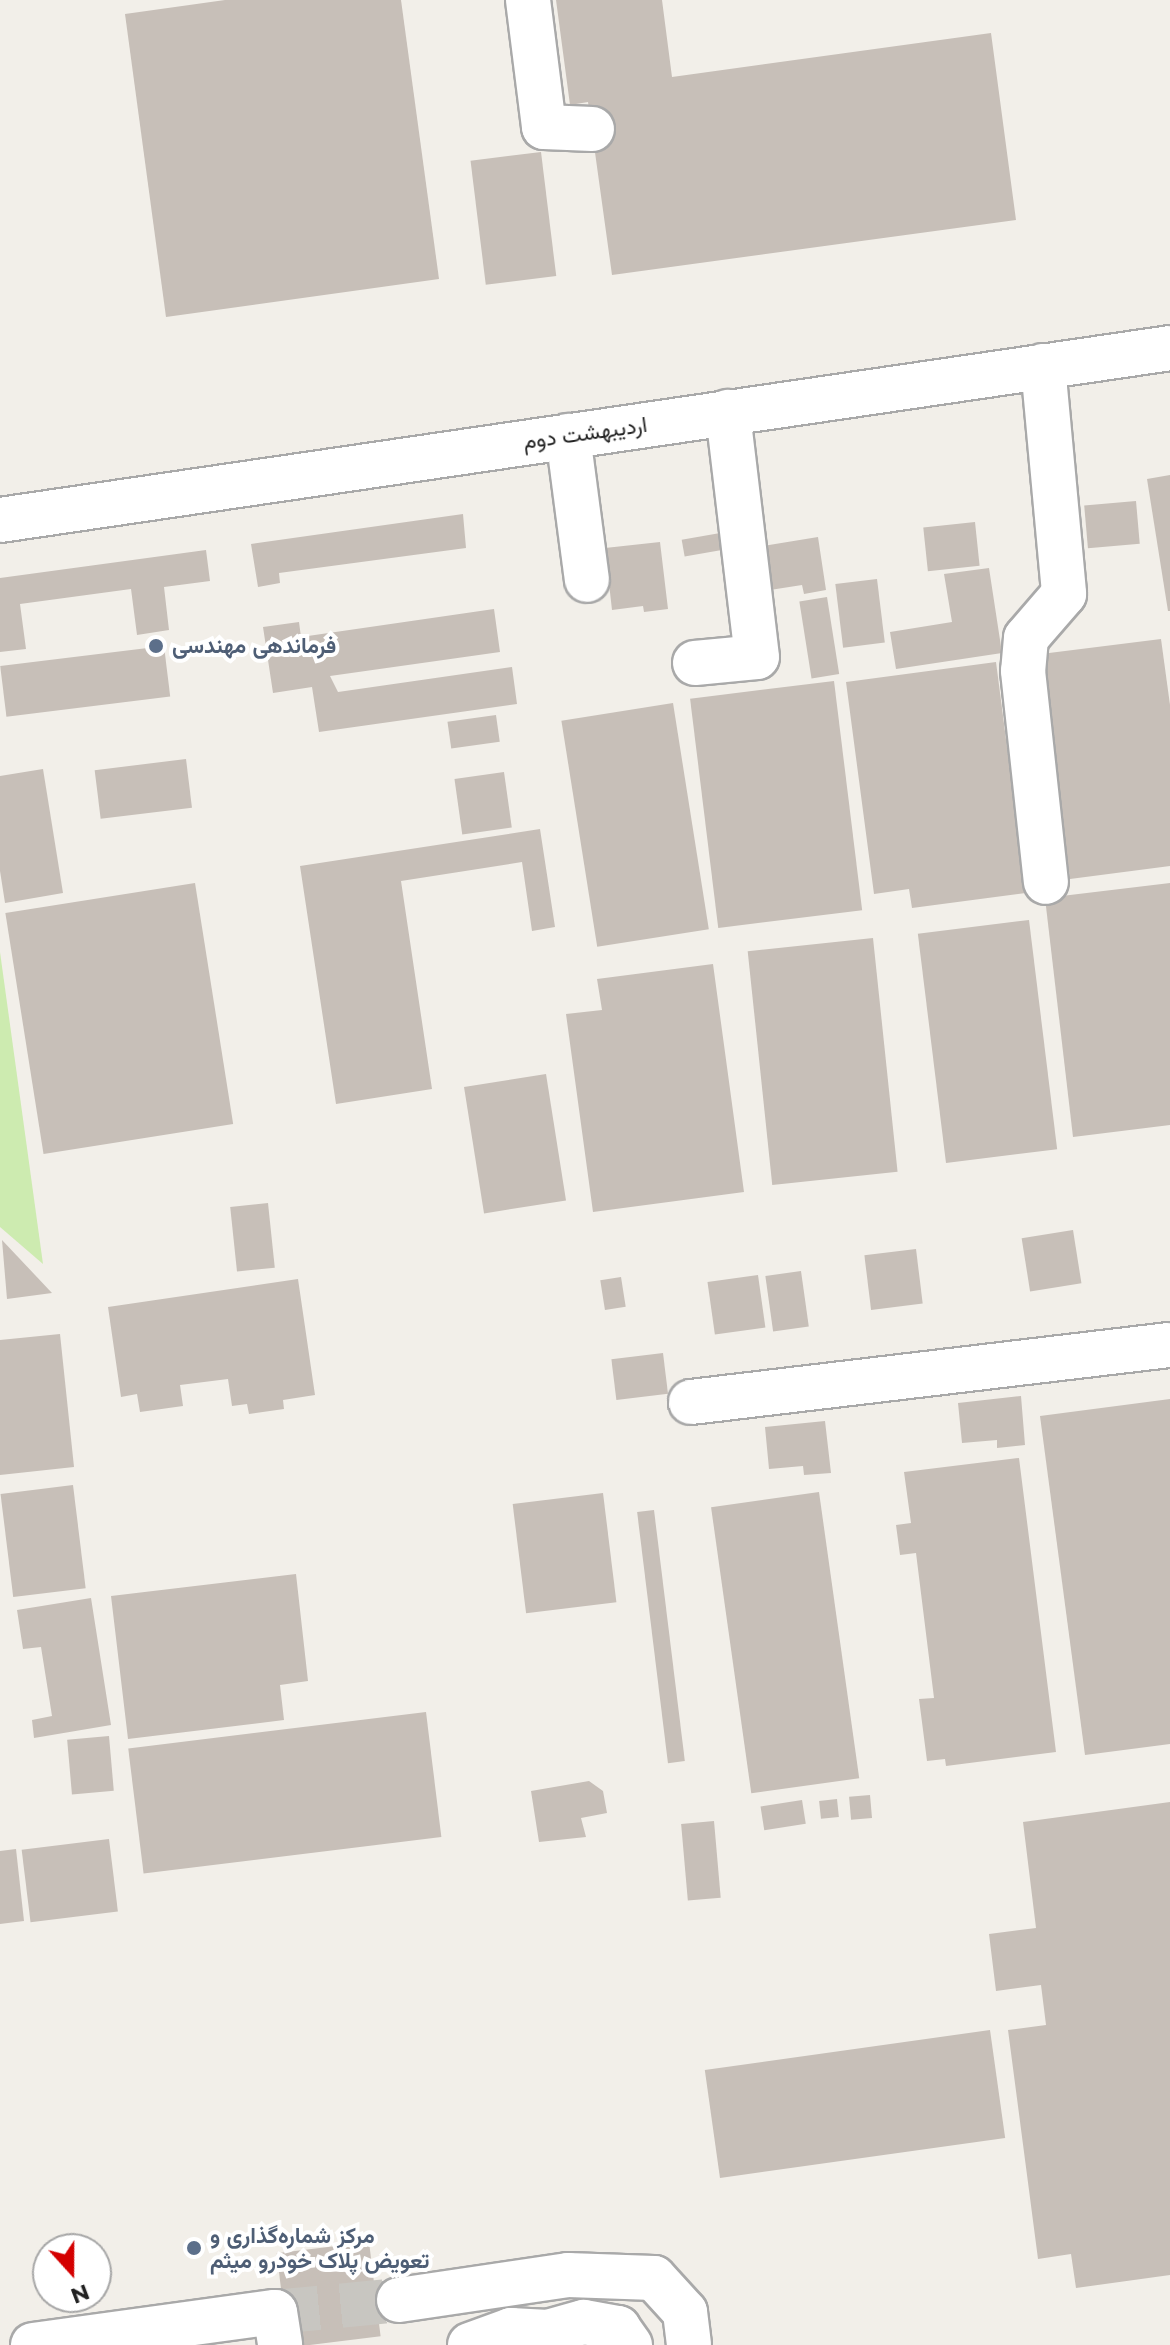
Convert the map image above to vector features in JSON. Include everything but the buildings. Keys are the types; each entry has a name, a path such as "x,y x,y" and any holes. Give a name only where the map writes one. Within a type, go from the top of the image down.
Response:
{"street":[{"path":"528,0 544,127 592,129"},
{"name":"اردیبهشت دوم","path":"0,520 1170,348"},
{"path":"1043,366 1064,594 1026,638 1023,671 1046,882"},
{"path":"695,663 757,657 728,412"},
{"path":"568,436 587,580"},
{"path":"691,1402 1170,1345"},
{"path":"399,2300 568,2275 654,2278 685,2312 689,2345"},
{"path":"33,2345 199,2334 275,2312 280,2345"},
{"path":"470,2345 511,2330 549,2339 584,2322 618,2328 630,2345"}],"green space":[{"path":"0,952 43,1264 0,1227"}],"tunnel":[{"path":"275,2312 399,2300"}],"place":[{"name":"فرماندهی مهندسی","path":"156,646"},
{"name":"مرکز شماره‌گذاری و تعویض پلاک خودرو میثم","path":"194,2248"}]}
